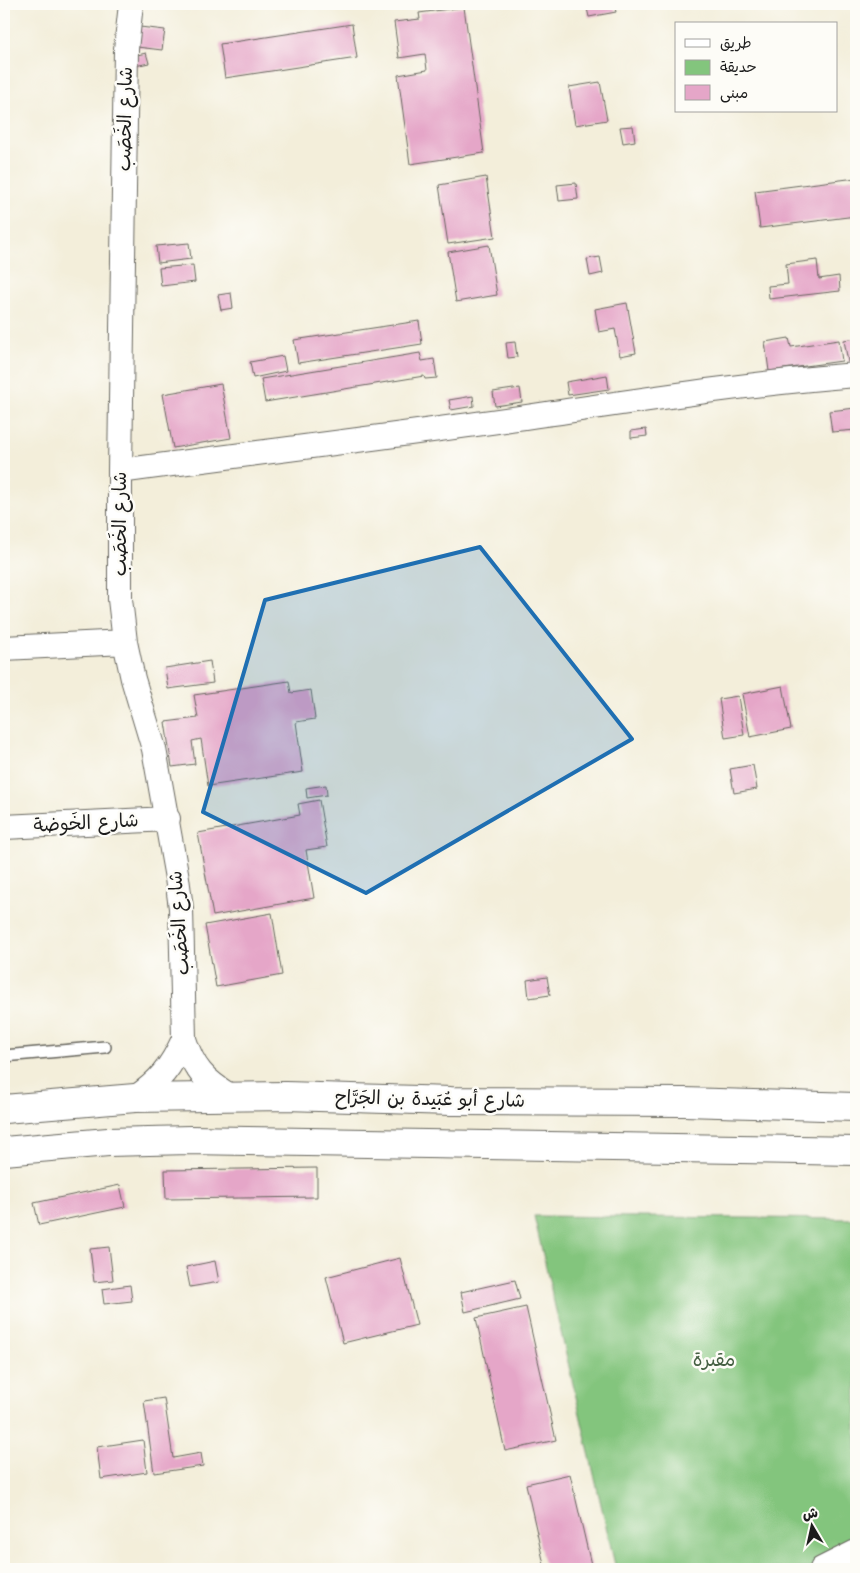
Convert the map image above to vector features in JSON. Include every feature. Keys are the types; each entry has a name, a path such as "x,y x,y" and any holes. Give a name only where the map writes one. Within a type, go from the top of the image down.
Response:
{"main road":[{"name":"شارع أبو عُبَيدة بن الجَرَّاح","path":"4,1109 135,1098 230,1096 856,1107"},
{"path":"4,1151 108,1142 190,1140 856,1151"}],"street":[{"name":"شارع الخَصَب","path":"131,4 126,49 120,600 125,642 133,679 154,749 168,819 181,908 184,1039 190,1057 200,1073 214,1086 230,1096"},
{"path":"120,471 546,414 672,395 798,379 856,375"},
{"path":"4,648 125,642"},
{"name":"شارع الخَوضة","path":"4,827 168,819"},
{"name":"شارع الخَصَب","path":"135,1098 151,1087 165,1073 176,1057 184,1039"},
{"path":"822,1569 856,1552"}],"lane":[{"path":"4,1056 105,1047"}],"highlighted area":[{"path":"480,547 632,739 366,893 203,812 265,600"}],"green space":[{"name":"مقبرة","path":"534,1216 856,1219 856,1546 810,1569 616,1569"}],"building":[{"path":"586,4 614,4 616,12 589,17"},
{"path":"464,7 484,153 410,164 398,75 427,70 425,54 399,58 394,22 420,19 419,13"},
{"path":"352,24 357,58 225,78 220,44"},
{"path":"140,27 165,30 162,50 137,47"},
{"path":"146,53 149,63 135,66 133,56"},
{"path":"600,82 607,120 575,125 569,87"},
{"path":"633,126 635,141 623,143 620,127"},
{"path":"486,177 495,237 448,244 439,185"},
{"path":"856,178 856,216 760,228 755,191"},
{"path":"576,183 578,199 559,201 557,185"},
{"path":"189,243 191,259 158,263 156,246"},
{"path":"489,245 497,295 456,302 448,252"},
{"path":"600,257 603,273 590,276 587,259"},
{"path":"817,260 819,279 839,276 840,291 769,299 768,286 788,284 786,264"},
{"path":"193,265 195,282 161,286 159,268"},
{"path":"231,293 233,308 221,310 218,295"},
{"path":"627,303 636,353 620,356 615,329 599,332 595,309"},
{"path":"419,321 422,344 298,363 294,340"},
{"path":"789,338 791,347 839,340 842,361 769,371 765,342"},
{"path":"856,338 856,361 848,362 844,340"},
{"path":"515,342 517,357 508,358 506,343"},
{"path":"420,353 422,361 434,359 437,378 425,379 424,376 265,402 261,379"},
{"path":"283,356 286,371 253,378 250,362"},
{"path":"607,375 609,389 568,395 566,382"},
{"path":"221,384 231,438 173,448 163,394"},
{"path":"520,388 522,402 495,406 493,392"},
{"path":"473,396 474,406 451,410 449,400"},
{"path":"856,408 856,430 832,432 829,411"},
{"path":"646,429 647,436 631,438 631,431"},
{"path":"210,661 213,683 168,689 165,668"},
{"path":"289,681 291,693 311,690 315,719 296,722 303,772 208,786 201,739 192,741 195,764 172,767 165,722 198,718 194,695"},
{"path":"783,686 791,729 750,737 742,694"},
{"path":"738,696 744,735 725,738 719,699"},
{"path":"753,765 757,789 734,793 730,769"},
{"path":"326,785 327,795 307,798 306,788"},
{"path":"319,800 327,847 306,850 314,898 213,916 198,833 300,815 298,804"},
{"path":"272,913 282,975 216,987 205,925"},
{"path":"547,977 550,995 529,998 527,980"},
{"path":"317,1168 317,1197 166,1199 165,1170"},
{"path":"120,1185 125,1207 39,1225 34,1203"},
{"path":"109,1247 113,1280 94,1282 90,1249"},
{"path":"400,1258 417,1325 343,1343 326,1277"},
{"path":"215,1261 219,1282 190,1287 186,1267"},
{"path":"515,1280 520,1299 465,1312 461,1292"},
{"path":"130,1285 132,1301 104,1304 102,1289"},
{"path":"526,1307 556,1440 505,1451 476,1318"},
{"path":"164,1398 173,1458 201,1453 203,1466 154,1473 144,1401"},
{"path":"143,1440 147,1472 101,1479 97,1447"},
{"path":"570,1474 592,1569 545,1569 526,1484"}]}
